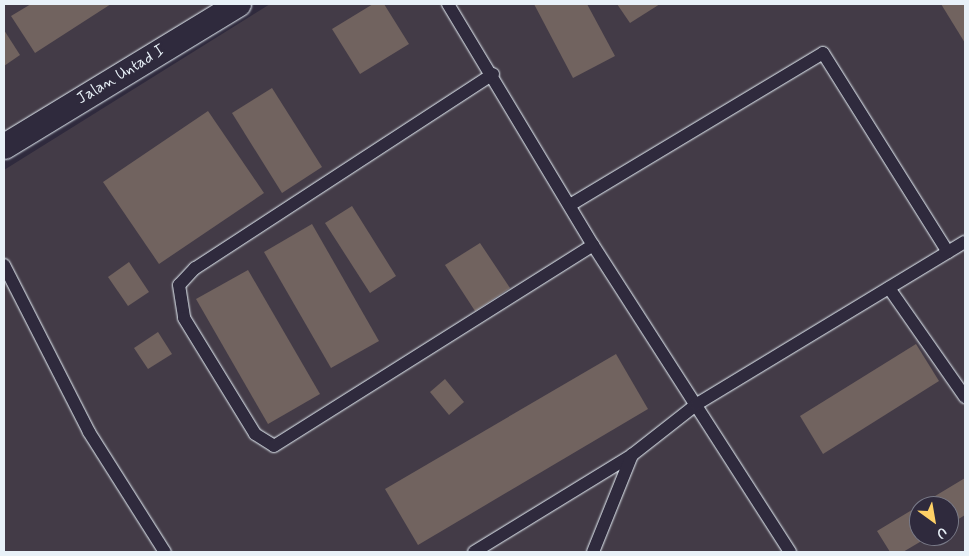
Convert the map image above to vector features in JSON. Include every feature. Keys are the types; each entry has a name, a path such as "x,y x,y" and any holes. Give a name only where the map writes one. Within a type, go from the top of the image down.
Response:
{"street":[{"name":"Jalan Untad I","path":"4,146 238,4"}],"lane":[{"path":"448,4 493,74 594,245 790,552"},
{"path":"570,205 824,53 948,252"},
{"path":"493,74 195,268 179,285 184,318 255,434 274,446 594,245"},
{"path":"474,552 632,455 697,404 965,242"},
{"path":"4,265 89,432 165,552"},
{"path":"889,288 965,397"},
{"path":"593,552 632,455"}],"shaded area":[{"path":"4,4 223,4 4,135"},
{"path":"270,4 965,4 965,552 4,552 4,170"}],"building":[{"path":"31,4 111,4 35,53 11,16"},
{"path":"373,4 384,4 409,44 360,74 332,29"},
{"path":"534,4 587,4 615,56 573,78"},
{"path":"617,4 660,4 630,23"},
{"path":"941,4 965,4 965,43"},
{"path":"4,30 20,55 4,66"},
{"path":"272,88 322,167 282,193 232,113"},
{"path":"208,111 264,193 159,264 103,182"},
{"path":"352,206 396,276 370,293 325,223"},
{"path":"312,224 379,341 331,368 264,252"},
{"path":"480,243 510,288 475,311 445,265"},
{"path":"129,262 149,292 128,306 108,277"},
{"path":"248,270 320,394 268,424 196,299"},
{"path":"158,332 172,354 148,369 134,348"},
{"path":"916,344 939,381 823,454 800,416"},
{"path":"616,354 648,409 418,545 385,489"},
{"path":"445,379 464,402 449,415 430,392"},
{"path":"965,478 965,515 959,519 959,496 935,496"},
{"path":"909,512 909,546 913,546 903,552 890,552 877,531"}]}
